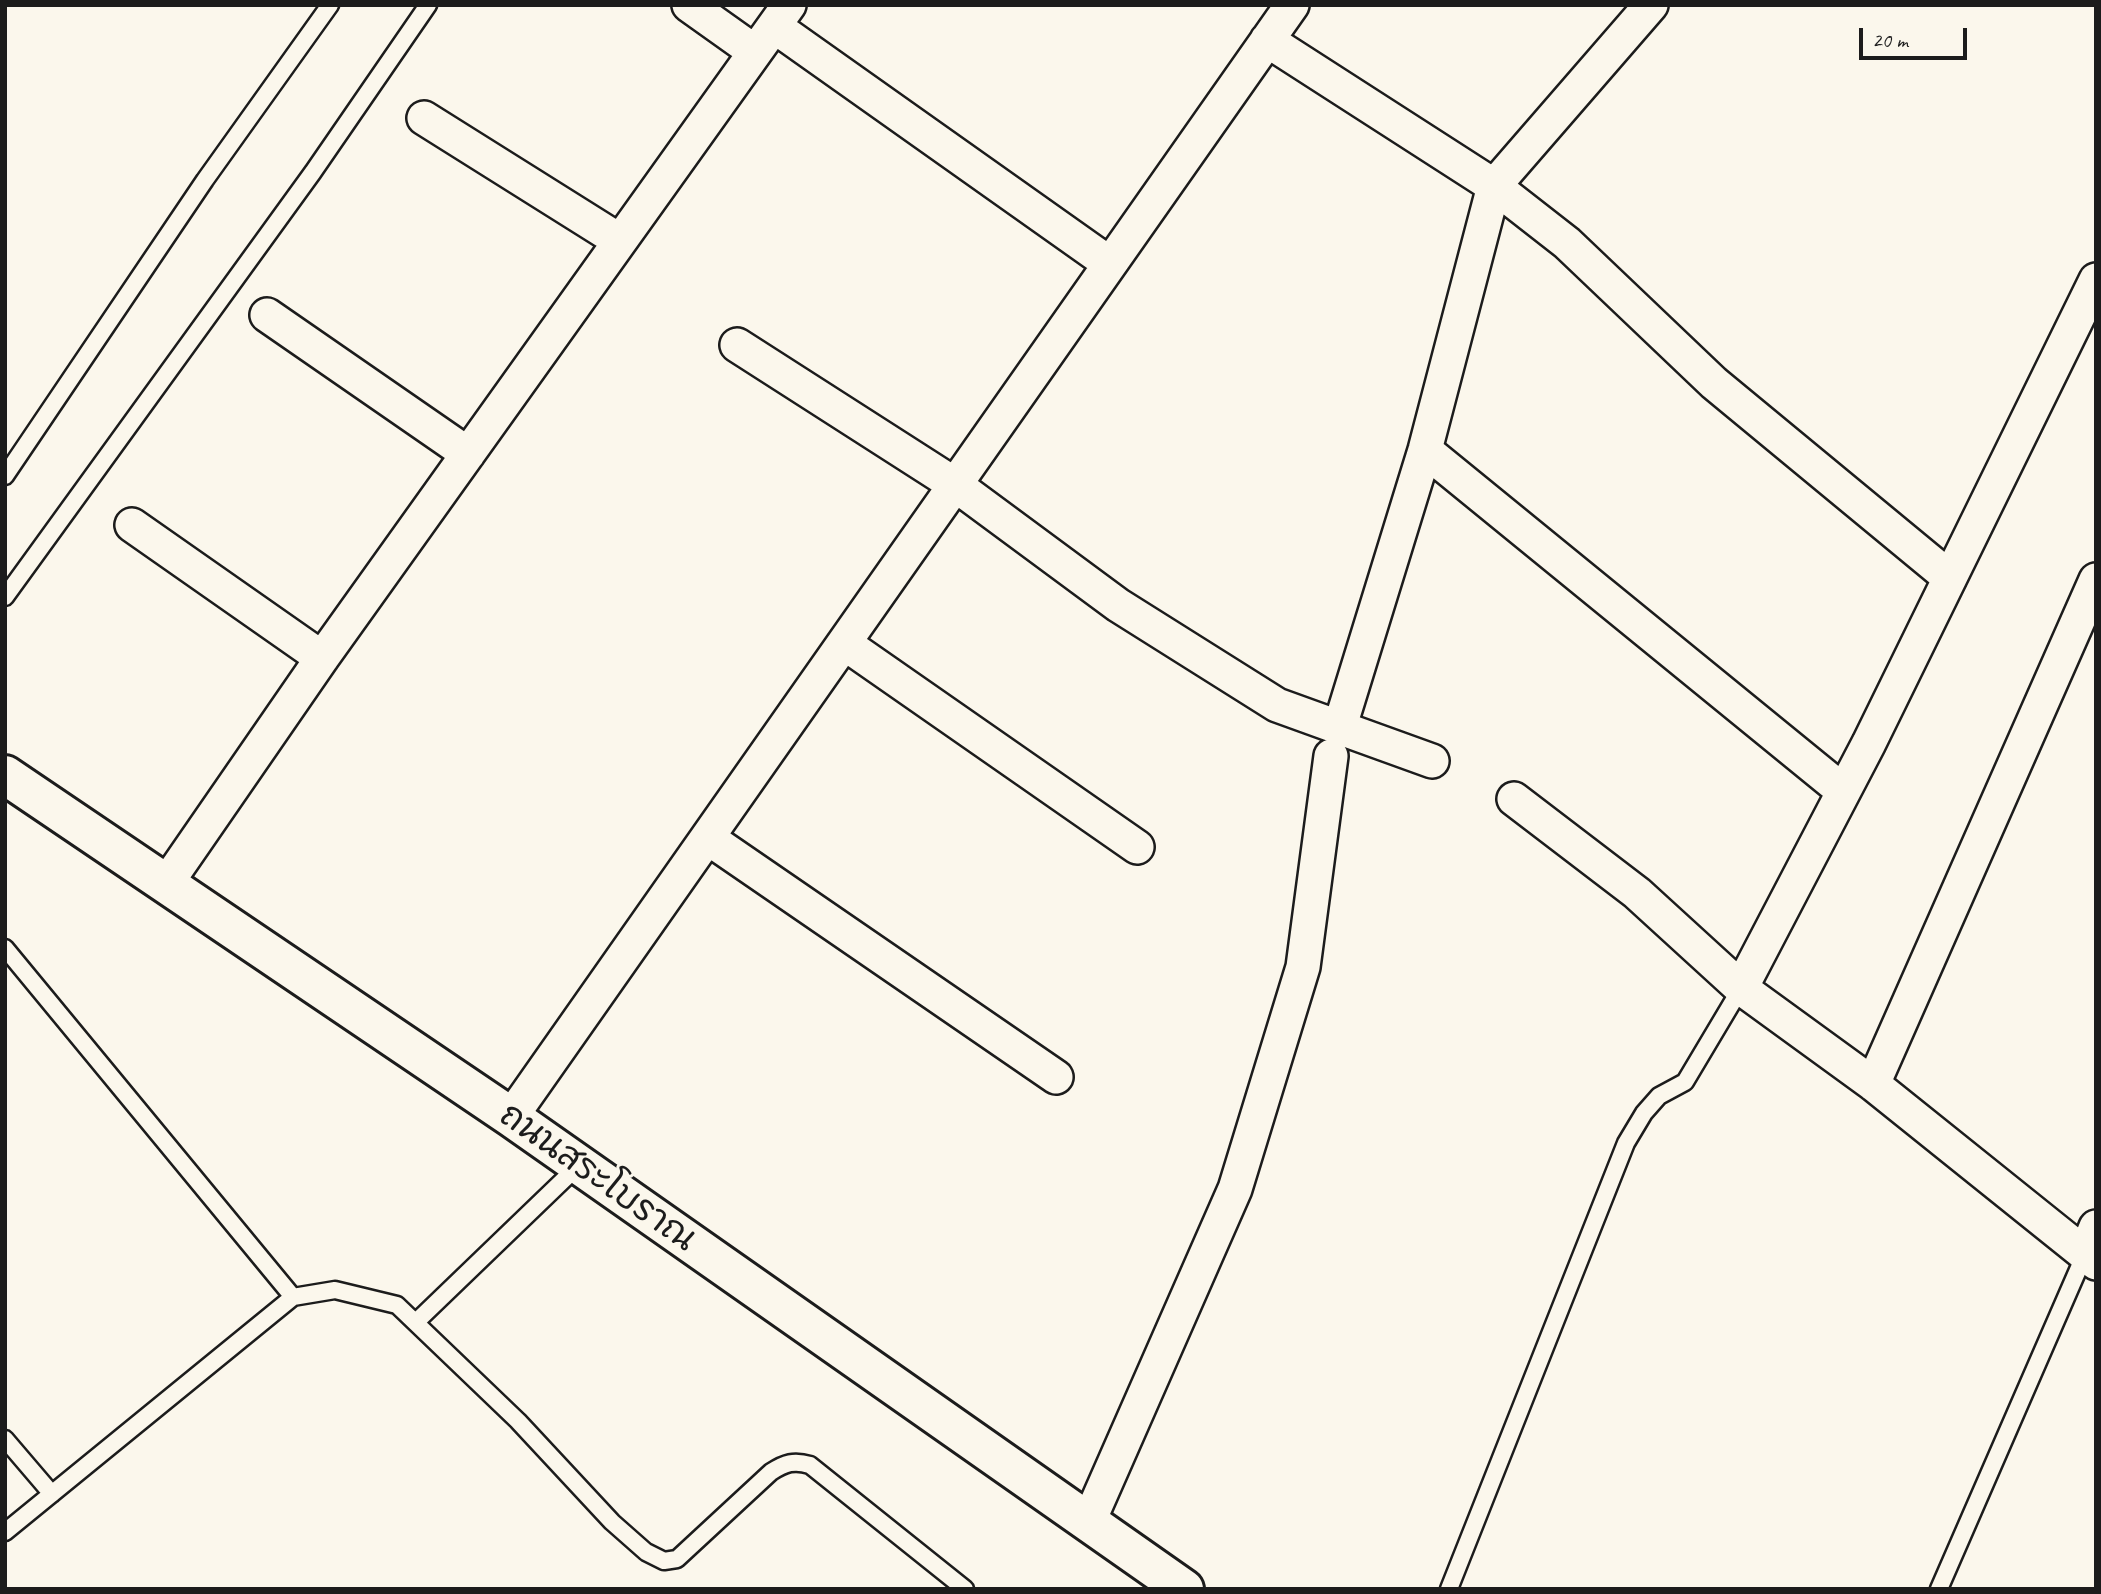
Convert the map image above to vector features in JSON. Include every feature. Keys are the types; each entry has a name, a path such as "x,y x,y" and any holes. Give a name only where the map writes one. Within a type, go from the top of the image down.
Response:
{"street":[{"path":"689,5 772,28 1110,264"},
{"path":"511,1117 957,486 1292,5"},
{"path":"1088,1523 1235,1189 1303,967 1336,741 1425,450 1494,186 1650,5"},
{"path":"166,884 322,658 772,28"},
{"path":"1267,40 1494,186 1567,243 1714,383 1950,578"},
{"path":"424,118 620,242"},
{"path":"1741,988 1950,578 2096,280"},
{"path":"267,315 468,454"},
{"path":"737,345 957,486 1118,605 1336,741 1432,761"},
{"path":"1425,450 1843,791"},
{"path":"132,525 322,658"},
{"path":"1873,1084 2096,580"},
{"path":"844,643 1137,847"},
{"name":"ถนนสระโบราณ","path":"5,775 511,1117 1184,1589"},
{"path":"1514,799 1637,893 1741,988 2092,1248"},
{"path":"708,838 1056,1077"}],"lane":[{"path":"5,476 205,180 330,5"},
{"path":"5,597 313,172 428,5"},
{"path":"5,948 293,1297"},
{"path":"1449,1589 1626,1143 1644,1113 1659,1096 1685,1082 1741,988"},
{"path":"416,1322 579,1165"},
{"path":"1939,1589 2092,1248"},
{"path":"5,1532 293,1297 335,1290 397,1305 517,1422 612,1522 646,1552 664,1561 677,1559 771,1472 783,1464 797,1461 810,1465 965,1589"},
{"path":"5,1438 52,1494"}]}
